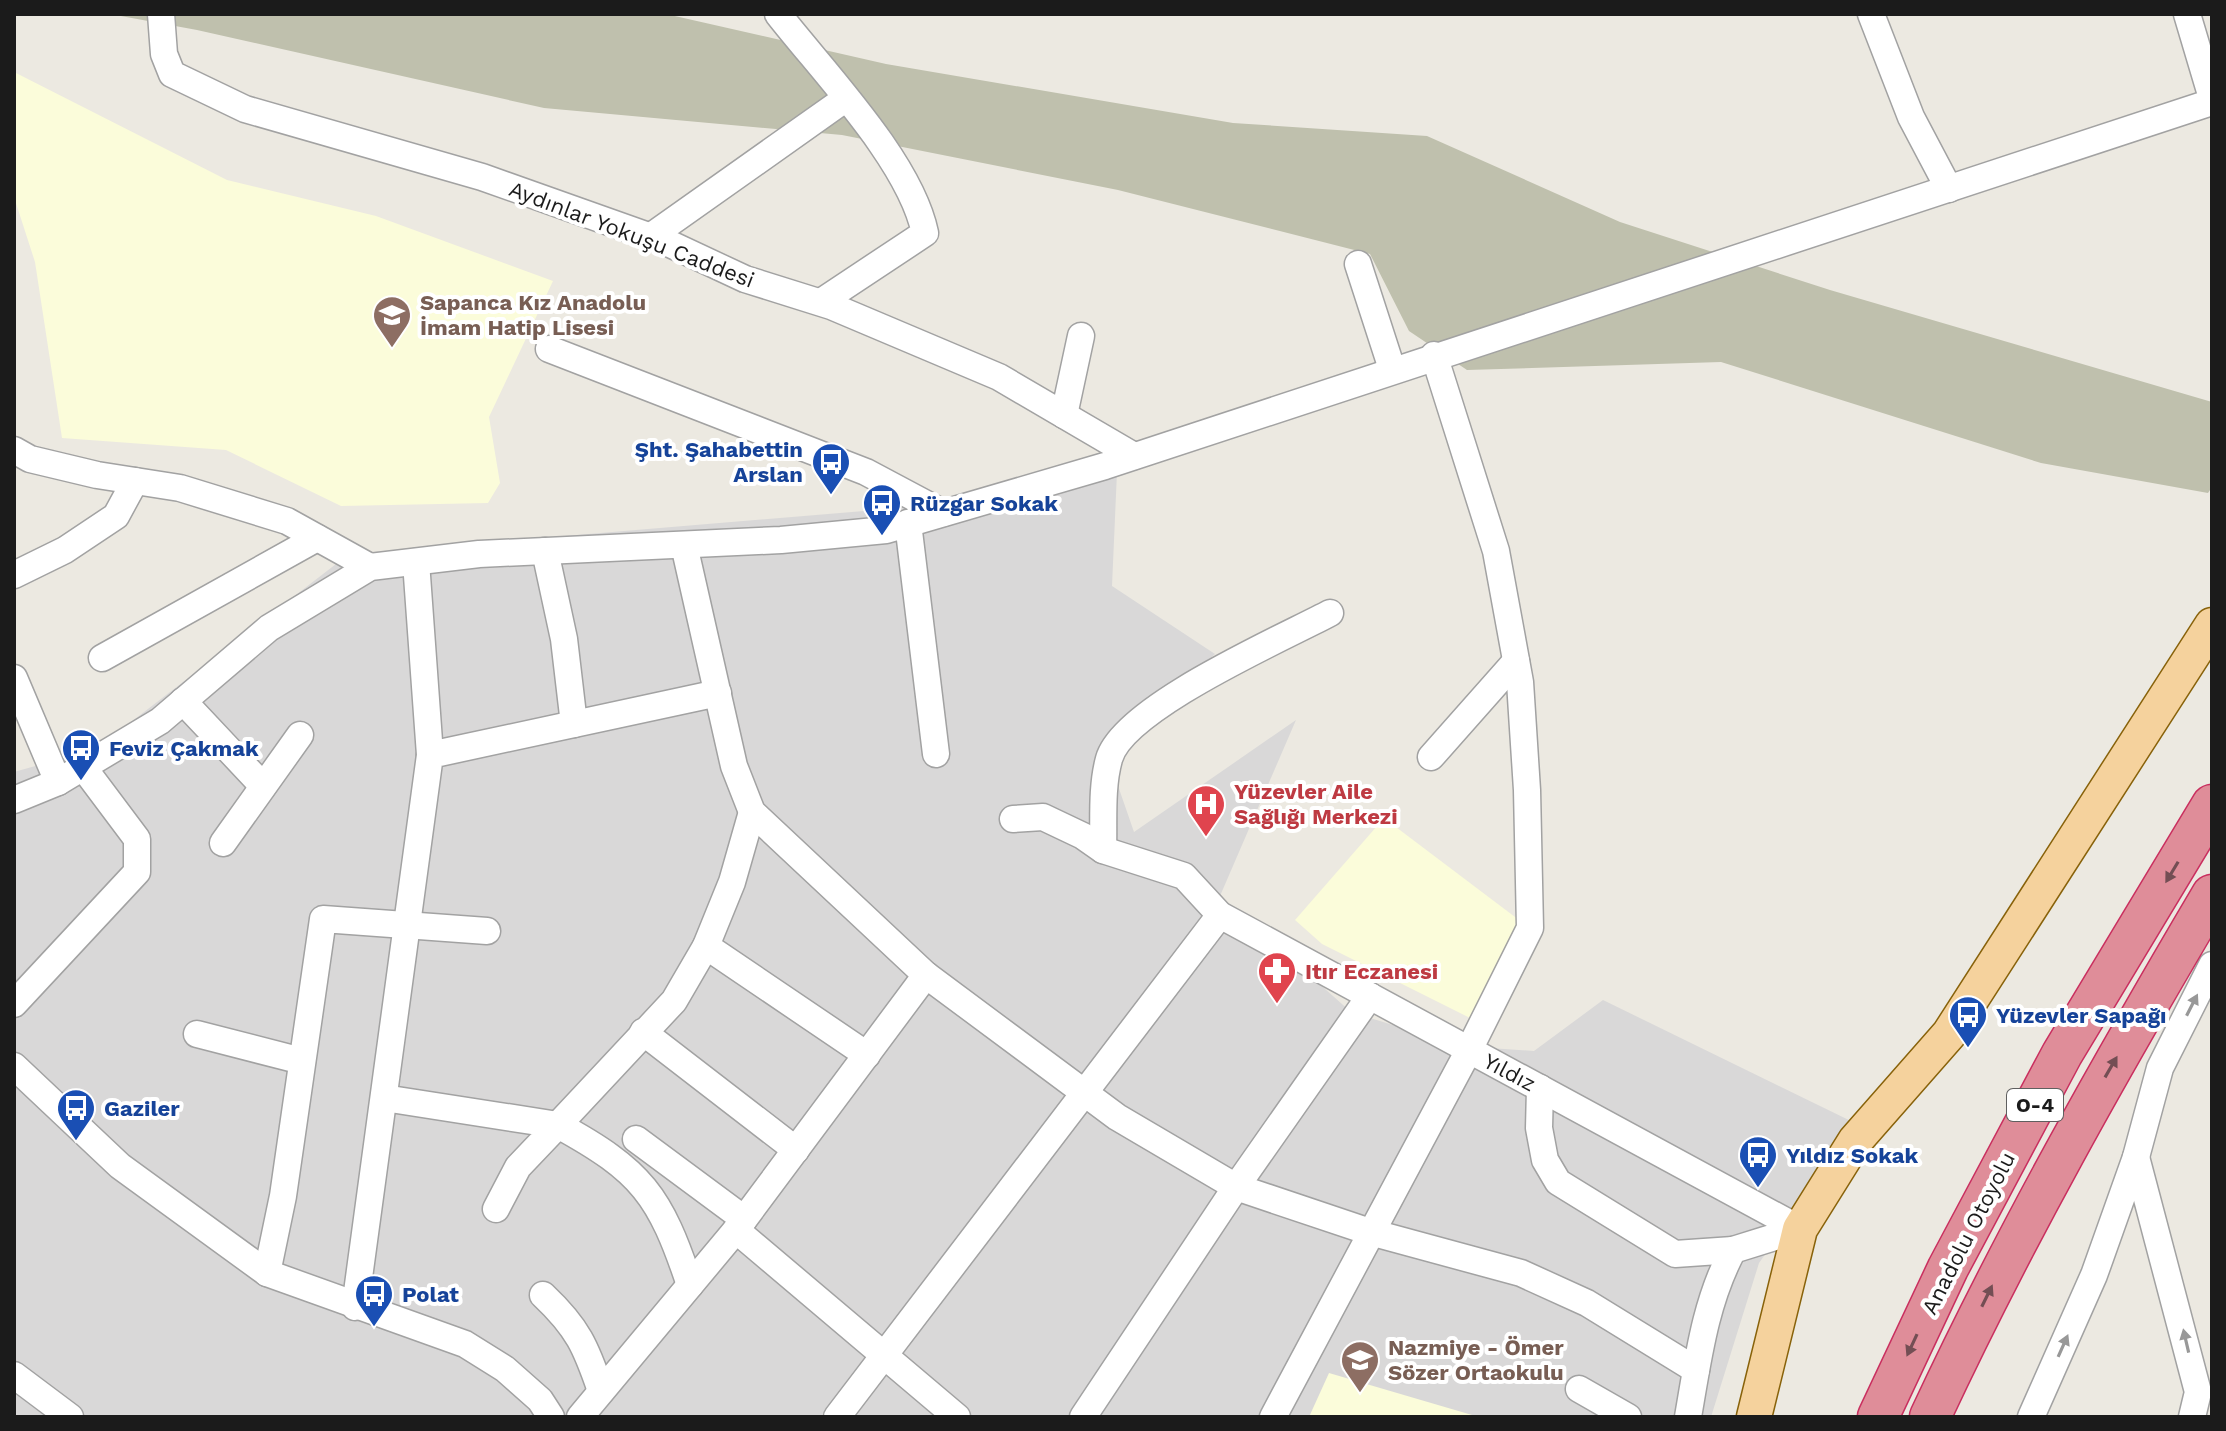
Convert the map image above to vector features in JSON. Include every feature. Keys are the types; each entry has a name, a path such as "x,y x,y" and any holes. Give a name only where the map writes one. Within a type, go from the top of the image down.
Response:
{"highway":[{"name":"Anadolu Otoyolu","path":"1878,1417 1948,1268 2062,1054 2212,805"},
{"name":"Anadolu Otoyolu","path":"1930,1417 1990,1290 2104,1078 2212,895"}],"main road":[{"path":"1754,1417 1800,1229 1855,1141 1949,1034 2212,625"}],"street":[{"name":"Aydınlar Yokuşu Caddesi","path":"161,14 164,54 172,74 245,109 482,177 650,237 745,279 821,302 999,377 1134,456"},
{"path":"778,14 870,130 919,205 925,233 821,302"},
{"path":"1871,14 1911,117 1949,189"},
{"path":"14,800 58,782 160,721 269,628 370,567 545,551 781,540 886,530 1134,456 2212,100 2206,64 2187,14"},
{"path":"650,237 845,99"},
{"path":"1358,264 1392,369"},
{"path":"1064,415 1081,336"},
{"path":"549,349 866,472 943,513"},
{"path":"1273,1417 1469,1050 1530,928 1527,790 1516,661 1496,551 1434,355"},
{"path":"14,450 30,459 180,488 287,521 370,567"},
{"path":"14,575 65,550 116,516 135,481"},
{"path":"908,523 936,754"},
{"path":"102,658 317,538"},
{"path":"684,545 734,766 752,812 926,975 1117,1117 1236,1187 1370,1232 1521,1273 1587,1303 1696,1370"},
{"path":"545,551 564,639 574,724"},
{"path":"355,1307 430,755 416,562"},
{"path":"1103,850 1109,756 1136,721 1183,691 1330,613"},
{"path":"1431,757 1516,661"},
{"path":"14,678 58,782"},
{"path":"430,755 718,693"},
{"path":"183,701 263,786"},
{"path":"223,843 300,735"},
{"path":"14,1004 137,872 137,839 83,767"},
{"path":"496,1209 518,1167 674,1001 706,946 732,882 752,812"},
{"name":"Yıldız","path":"1013,819 1043,817 1083,836 1103,850 1184,876 1220,915 1800,1229"},
{"path":"837,1417 1220,915"},
{"path":"267,1273 323,919 487,931"},
{"path":"706,946 867,1055"},
{"path":"2031,1417 2094,1275 2136,1157 2160,1068 2212,965"},
{"path":"580,1417 740,1225 926,975"},
{"path":"1083,1417 1236,1187 1370,996"},
{"path":"643,1032 796,1150"},
{"path":"197,1034 302,1061"},
{"path":"14,1066 120,1166 267,1273 465,1344 505,1369 540,1400 551,1417"},
{"path":"1540,1088 1539,1128 1545,1160 1558,1182 1675,1254 1733,1250 1800,1229"},
{"path":"384,1098 558,1125 601,1149 633,1172 659,1208 690,1285"},
{"path":"636,1139 740,1225 947,1414"},
{"path":"2136,1157 2198,1392 2192,1417"},
{"path":"1688,1417 1702,1334 1721,1273 1733,1250"},
{"path":"543,1295 571,1321 588,1353 601,1391"},
{"path":"14,1375 70,1417"},
{"path":"1579,1389 1628,1417"}],"shaded area":[{"path":"110,14 666,14 886,64 1233,123 1427,136 1620,222 1830,290 2212,402 2212,487 2208,493 2041,463 1721,362 1467,370 1409,331 1370,254 1118,190 842,135 544,108 197,30"},
{"path":"14,72 227,180 376,216 553,281 489,417 500,483 488,503 341,506 226,450 62,438 35,262 14,197"},
{"path":"1117,472 1112,586 1215,654 1107,754 1134,832 1296,720 1220,896 1351,1012 1460,1046 1534,1051 1603,1000 1857,1124 1759,1263 1711,1417 14,1417 14,772 96,749 349,554 876,510"},
{"path":"1384,818 1523,923 1472,1019 1322,944 1295,920"},
{"name":"Nazmiye - Ömer Sözer Ortaokulu","path":"1329,1373 1472,1415 1474,1417 1309,1417"}],"place":[{"name":"Sapanca Kız Anadolu İmam Hatip Lisesi","path":"392,349"},
{"name":"Şht. Şahabettin Arslan","path":"831,496"},
{"name":"Rüzgar Sokak","path":"882,537"},
{"name":"Feviz Çakmak","path":"81,782"},
{"name":"Yüzevler Aile Sağlığı Merkezi","path":"1206,838"},
{"name":"Itır Eczanesi","path":"1277,1005"},
{"name":"Yüzevler Sapağı","path":"1968,1049"},
{"name":"Gaziler","path":"76,1142"},
{"name":"Yıldız Sokak","path":"1758,1189"},
{"name":"Polat","path":"374,1328"},
{"name":"Nazmiye - Ömer Sözer Ortaokulu","path":"1360,1394"}]}
